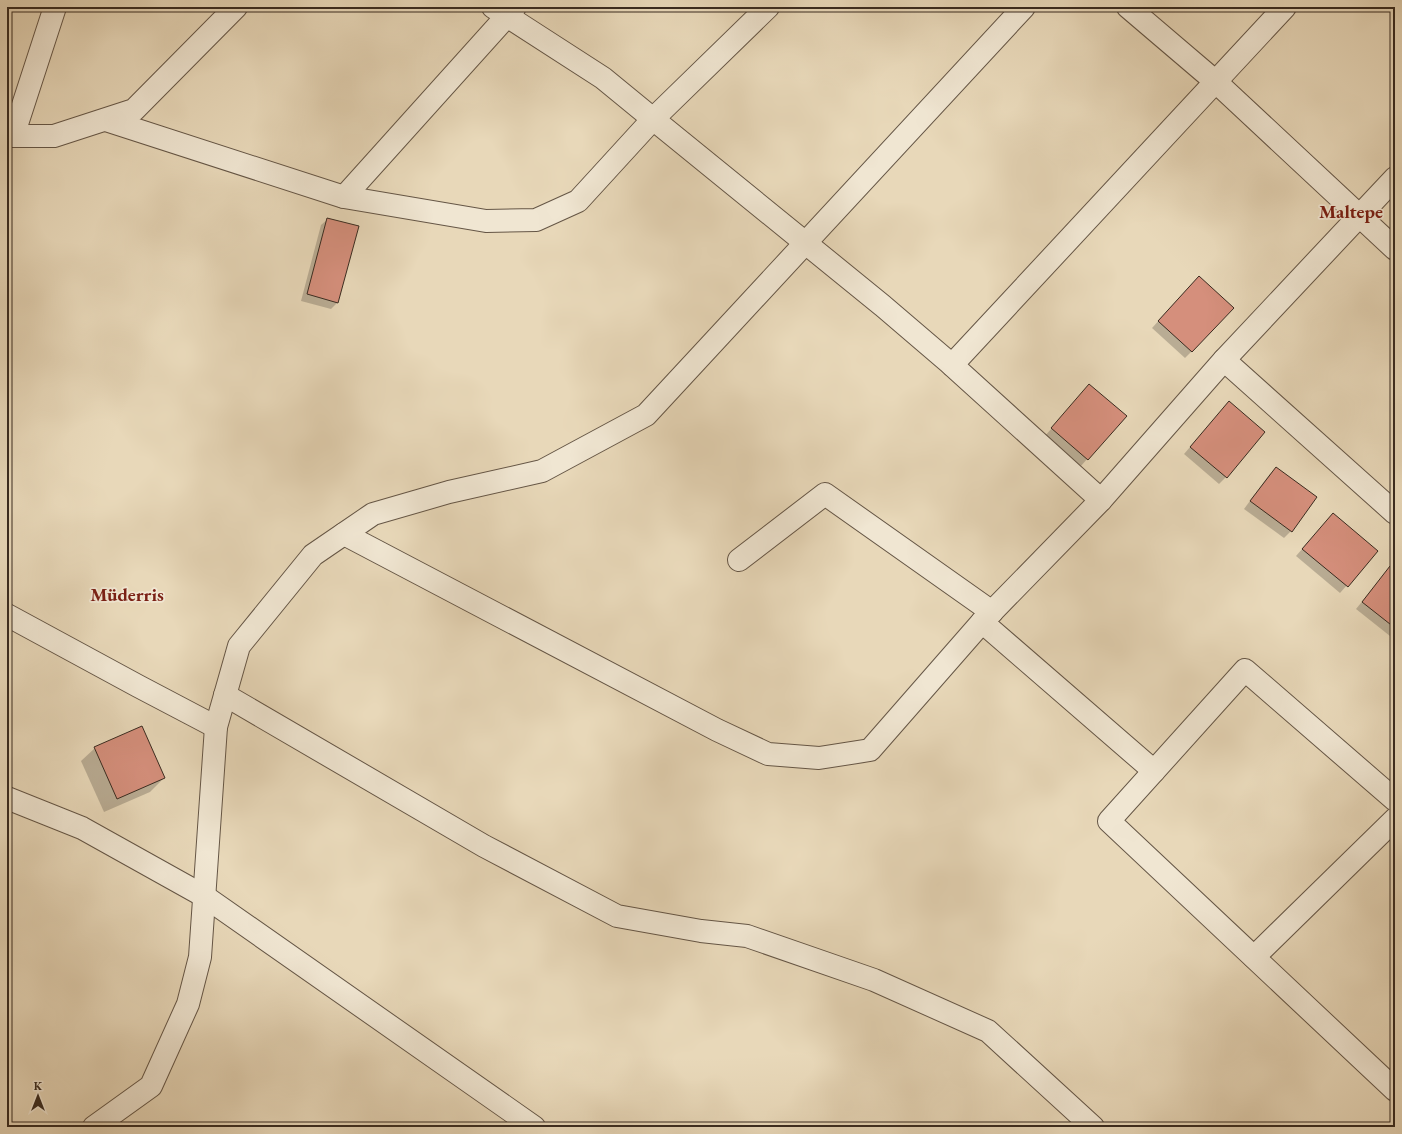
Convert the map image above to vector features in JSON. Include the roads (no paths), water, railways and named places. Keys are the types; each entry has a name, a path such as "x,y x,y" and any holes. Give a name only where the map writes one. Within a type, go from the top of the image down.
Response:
{"street":[{"path":"55,7 10,136 54,136 134,110 236,7"},
{"path":"106,120 344,197 486,221 536,220 578,201 653,119 768,7"},
{"path":"94,1127 151,1086 188,1004 200,957 216,726 239,646 313,555 373,514 449,492 542,471 646,415 1024,7"},
{"path":"1128,7 1216,82 1395,249"},
{"path":"952,365 1285,7"},
{"path":"344,197 505,10 603,78 883,306 952,365 1101,500"},
{"path":"344,534 717,730 768,754 819,758 870,750 987,617 1101,500 1224,360 1395,178"},
{"path":"1224,360 1395,514"},
{"path":"739,560 825,494 987,617 1154,770"},
{"path":"7,615 138,686 216,726"},
{"path":"1395,800 1245,670 1109,821 1395,1090"},
{"path":"225,695 484,846 617,916 701,931 747,936 874,980 988,1031 1093,1127"},
{"path":"7,798 82,828 204,896 534,1127"},
{"path":"1254,957 1395,819"}],"district":[{"name":"Maltepe","path":"1351,211"},
{"name":"Müderris","path":"127,594"}]}
